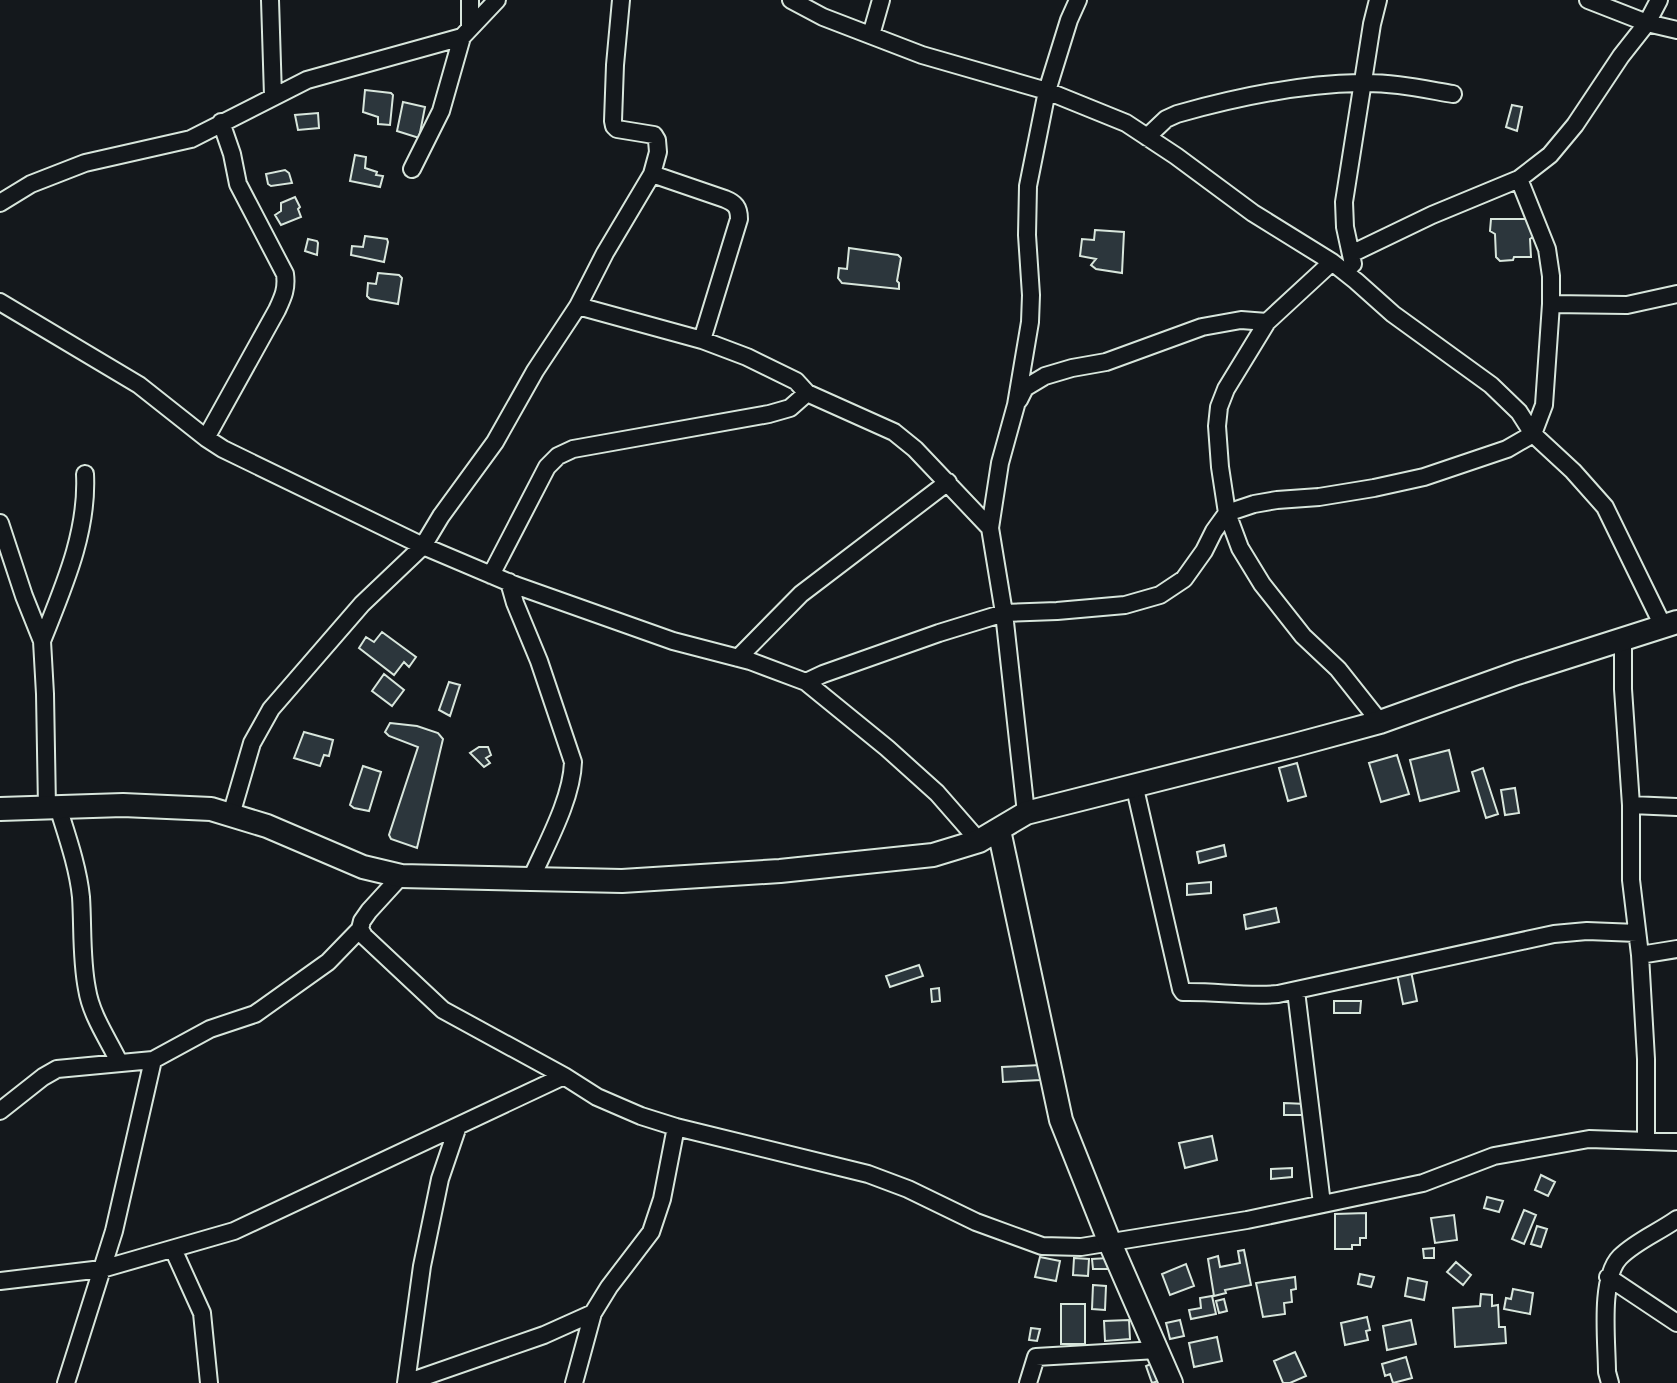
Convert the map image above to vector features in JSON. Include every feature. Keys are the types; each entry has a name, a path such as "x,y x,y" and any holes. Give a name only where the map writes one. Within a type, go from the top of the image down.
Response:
{"street":[{"path":"270,0 273,96"},
{"path":"412,169 441,111 466,31 470,0"},
{"path":"0,203 31,184 85,163 191,139 307,80 466,31 497,0"},
{"path":"231,815 252,743 271,709 362,604 423,546 495,442 535,371 578,306 652,174 658,152 654,135 614,126 621,0"},
{"path":"0,809 123,805 211,809 267,826 363,867 401,876 622,881 780,871 933,855 989,836 1026,813 1380,722 1670,624 1605,507 1573,471 1533,434 1519,412 1491,385 1393,314 1332,262 1253,213 1126,123 1047,91 922,55 823,17 791,0"},
{"path":"871,35 881,0"},
{"path":"1064,0 1069,20"},
{"path":"1026,813 1004,613 990,528 1000,463 1016,405 1030,322 1028,186 1047,91 1078,0"},
{"path":"1356,281 1345,227 1344,202 1378,0"},
{"path":"1588,0 1647,23 1677,30"},
{"path":"1351,254 1432,215 1519,179 1550,155 1647,23 1659,0"},
{"path":"1147,137 1166,119 1177,114 1294,87 1363,82 1453,94"},
{"path":"206,438 277,310 286,285 285,274 238,184 221,122"},
{"path":"652,174 734,202 739,210 739,219 702,340"},
{"path":"806,682 910,643 1004,613 1125,605 1160,595 1184,579 1227,513 1254,504 1346,493 1424,477 1507,449 1533,434 1544,405 1551,276 1547,249 1519,179"},
{"path":"1332,262 1267,322 1226,389 1219,407 1219,453 1227,513 1240,548 1262,584 1303,636 1338,669 1380,722"},
{"path":"1551,304 1627,305 1677,294"},
{"path":"0,302 139,385 223,449 423,546 509,582 673,641 750,661 806,682 989,836 1061,1120 1171,1383"},
{"path":"578,306 702,340 747,357 796,381 807,393 894,432 915,449 990,528"},
{"path":"1016,405 1025,388 1045,376 1106,362 1202,327 1241,320 1267,322"},
{"path":"491,575 547,467 558,456 573,449 769,414 790,408 807,393"},
{"path":"42,641 77,545 86,494 85,474"},
{"path":"738,658 801,594 948,482"},
{"path":"0,523 42,641 53,807 69,842 81,894 87,990 92,1008 119,1062"},
{"path":"509,582 573,762 568,794 531,879"},
{"path":"1623,638 1623,689 1631,805 1631,880 1640,955 1646,1059 1646,1141"},
{"path":"1134,784 1182,991 1253,996 1296,991 1554,934 1587,931 1637,933"},
{"path":"1631,805 1677,807"},
{"path":"0,1111 57,1069 153,1060 210,1029 255,1014 328,962 360,929 369,911 401,876"},
{"path":"1611,932 1634,909"},
{"path":"360,929 443,1010 597,1097 676,1127 868,1174 908,1189 990,1228 1042,1246 1081,1247 1247,1220 1423,1183 1494,1156 1589,1139 1677,1142"},
{"path":"1640,955 1677,949"},
{"path":"1296,991 1322,1204"},
{"path":"66,1383 114,1231 153,1060"},
{"path":"0,1281 102,1269 234,1231 564,1076"},
{"path":"458,1126 440,1179 422,1266 406,1383 544,1335 593,1313"},
{"path":"574,1383 593,1313 651,1232 662,1199 676,1127"},
{"path":"1610,1383 1607,1372 1608,1277 1618,1259 1677,1219"},
{"path":"173,1249 202,1313 209,1383"},
{"path":"1608,1277 1677,1323"},
{"path":"1028,1383 1036,1357 1157,1350"}],"building":[{"path":"365,90 393,95 390,125 378,124 378,117 363,112"},
{"path":"403,102 425,107 419,138 397,131"},
{"path":"1512,105 1522,107 1517,131 1506,127"},
{"path":"318,113 319,128 298,130 295,115"},
{"path":"355,155 366,157 365,168 383,176 380,187 350,181"},
{"path":"285,170 292,183 268,184 266,174"},
{"path":"295,197 301,217 281,225 275,215 281,211 281,203"},
{"path":"1491,219 1529,219 1533,237 1530,239 1531,257 1500,261 1496,257 1495,234 1490,231"},
{"path":"1095,230 1124,232 1122,273 1096,269 1091,265 1096,259 1080,256 1082,239 1094,240"},
{"path":"365,236 387,239 384,262 351,255 352,246 363,247"},
{"path":"308,239 317,241 317,255 305,251"},
{"path":"849,248 898,255 901,258 897,281 899,289 842,283 838,278 839,268 847,269"},
{"path":"378,273 402,278 398,304 367,296 368,283 376,284"},
{"path":"382,632 416,657 409,667 404,662 394,675 359,648 366,637 374,642"},
{"path":"384,674 404,690 392,706 372,691"},
{"path":"449,682 460,685 450,716 439,710"},
{"path":"390,723 417,726 438,733 443,739 417,848 391,839 389,835 418,747 389,736 385,732"},
{"path":"304,732 333,740 329,756 324,755 320,766 294,758"},
{"path":"479,747 488,747 491,755 486,758 490,763 484,767 470,753"},
{"path":"1449,750 1459,791 1420,801 1410,760"},
{"path":"1397,755 1409,794 1381,802 1369,763"},
{"path":"1297,763 1306,796 1288,801 1279,768"},
{"path":"363,766 381,772 369,811 350,805"},
{"path":"1483,768 1498,814 1486,818 1472,772"},
{"path":"1515,788 1519,813 1505,815 1501,790"},
{"path":"1224,845 1226,856 1199,863 1197,852"},
{"path":"1211,882 1211,893 1187,895 1187,884"},
{"path":"1276,908 1279,922 1246,929 1244,915"},
{"path":"919,965 923,976 890,987 886,976"},
{"path":"1411,971 1417,1001 1403,1004 1397,974"},
{"path":"939,988 940,1001 932,1002 931,989"},
{"path":"1334,1001 1361,1001 1360,1013 1334,1013"},
{"path":"1040,1065 1041,1080 1003,1082 1002,1067"},
{"path":"1284,1103 1306,1104 1306,1115 1284,1115"},
{"path":"1212,1136 1217,1160 1185,1168 1179,1143"},
{"path":"1292,1168 1292,1177 1271,1179 1271,1169"},
{"path":"1541,1175 1555,1182 1548,1196 1535,1190"},
{"path":"1487,1197 1503,1201 1499,1212 1484,1208"},
{"path":"1524,1210 1536,1215 1524,1244 1512,1239"},
{"path":"1366,1213 1366,1238 1360,1238 1360,1245 1352,1245 1352,1249 1335,1249 1335,1214"},
{"path":"1454,1215 1457,1240 1435,1243 1431,1218"},
{"path":"1537,1226 1547,1229 1541,1247 1531,1244"},
{"path":"1434,1248 1434,1258 1424,1258 1423,1249"},
{"path":"1244,1250 1251,1285 1225,1290 1226,1293 1214,1296 1208,1259 1218,1256 1220,1267 1240,1263 1238,1251"},
{"path":"1040,1257 1060,1261 1056,1281 1035,1277"},
{"path":"1074,1258 1089,1259 1088,1276 1073,1275"},
{"path":"1108,1258 1108,1269 1093,1269 1092,1259"},
{"path":"1456,1262 1471,1275 1463,1285 1447,1272"},
{"path":"1186,1264 1194,1286 1170,1295 1162,1274"},
{"path":"1360,1274 1374,1277 1371,1287 1358,1284"},
{"path":"1295,1277 1296,1289 1291,1290 1292,1302 1284,1303 1285,1314 1263,1317 1256,1283"},
{"path":"1408,1278 1427,1282 1424,1300 1405,1296"},
{"path":"1093,1285 1106,1286 1105,1310 1092,1309"},
{"path":"1513,1289 1533,1293 1530,1314 1504,1309 1506,1298 1511,1299"},
{"path":"1481,1294 1492,1295 1492,1306 1498,1305 1499,1327 1505,1327 1506,1343 1455,1347 1453,1308 1480,1306"},
{"path":"1212,1296 1216,1314 1191,1319 1189,1310 1201,1308 1200,1298"},
{"path":"1224,1299 1227,1311 1219,1313 1216,1301"},
{"path":"1061,1304 1085,1304 1085,1344 1061,1344"},
{"path":"1367,1317 1370,1330 1366,1331 1368,1340 1345,1345 1341,1323"},
{"path":"1129,1320 1130,1339 1105,1341 1104,1321"},
{"path":"1180,1320 1184,1336 1170,1339 1166,1323"},
{"path":"1411,1320 1416,1344 1387,1350 1383,1326"},
{"path":"1031,1328 1040,1329 1037,1341 1029,1340"},
{"path":"1217,1337 1222,1361 1194,1367 1189,1343"},
{"path":"1295,1352 1306,1376 1283,1383 1274,1361"},
{"path":"1406,1357 1412,1378 1393,1383 1390,1374 1385,1376 1382,1364"},
{"path":"1158,1361 1165,1379 1152,1383 1146,1366"}]}
